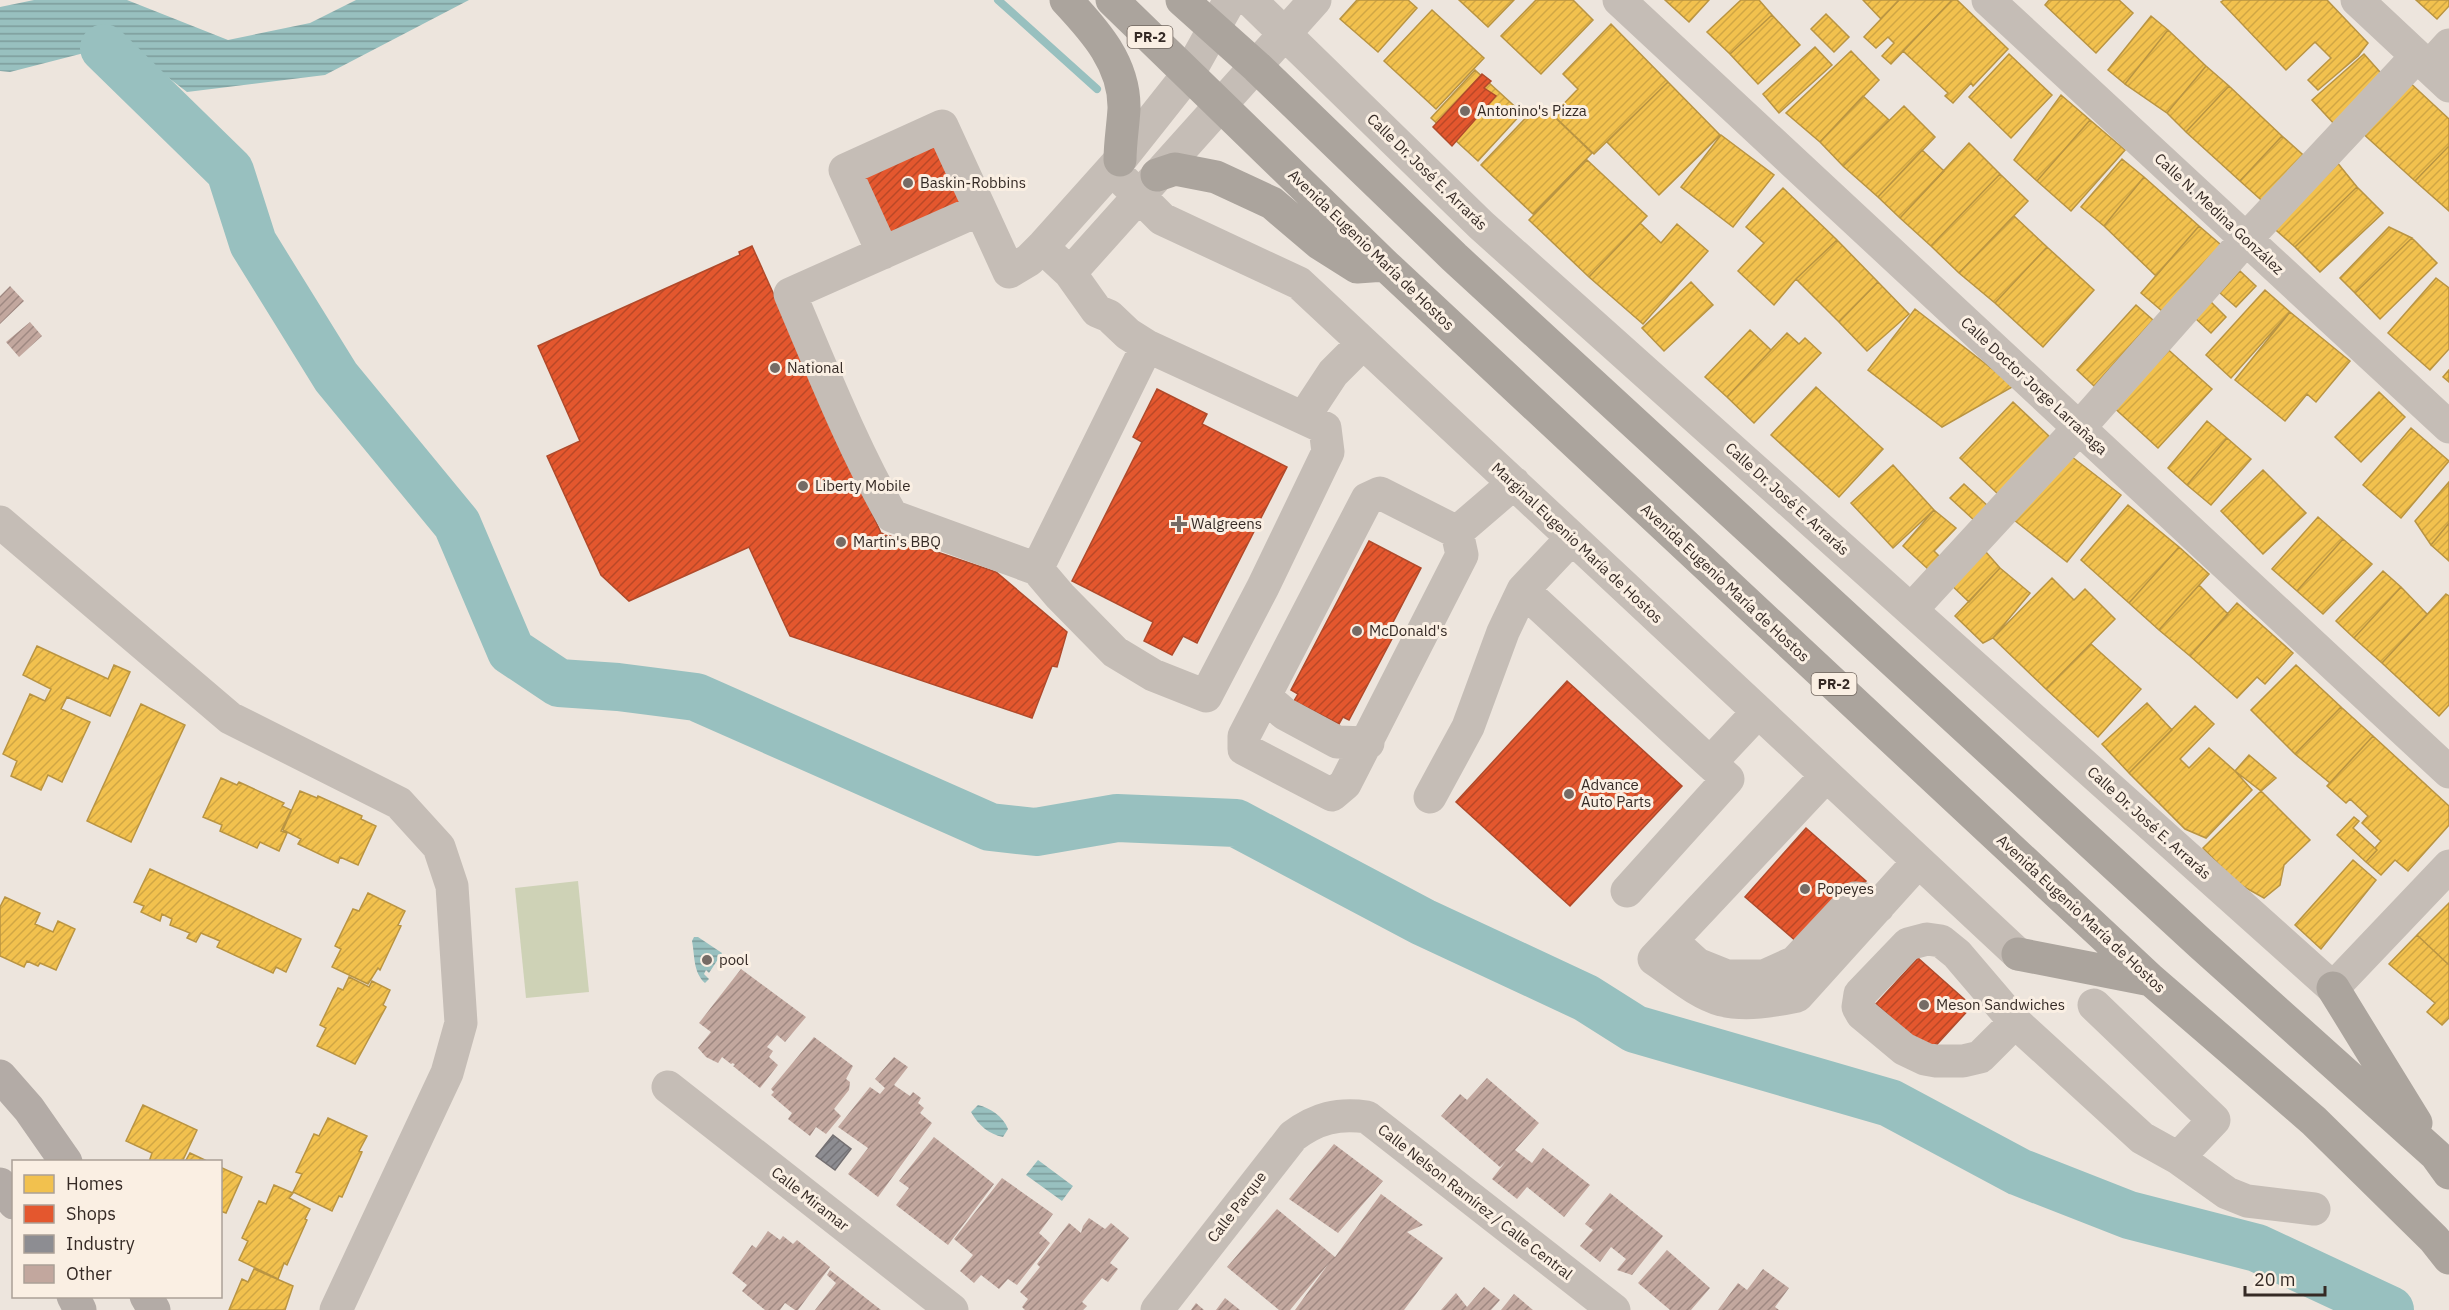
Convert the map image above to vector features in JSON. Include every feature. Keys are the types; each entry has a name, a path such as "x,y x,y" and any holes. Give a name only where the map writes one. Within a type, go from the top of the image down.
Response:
{"highway":[{"path":"1066,0 1098,36 1117,69 1122,85 1124,107 1116,165"},
{"name":"Avenida Eugenio María de Hostos","path":"1112,0 1385,265 2151,980 2314,1121 2434,1239 2449,1258"},
{"path":"1182,0 1257,67 1454,257 2442,1164"},
{"path":"1148,185 1175,170 1226,181 1272,203 1319,243 1357,267 1385,265"},
{"path":"2018,954 2151,980"},
{"path":"2333,988 2442,1164"}],"main road":[{"path":"0,1076 29,1109 65,1160"},
{"path":"0,1184 12,1200"}],"street":[{"path":"883,253 845,170 942,126 1009,272 1029,260 1116,165 1189,73 1230,0"},
{"name":"Calle Dr. José E. Arrarás","path":"1250,0 1481,225 2333,988"},
{"path":"1070,273 1315,0"},
{"name":"Calle Doctor Jorge Larrañaga","path":"1619,0 2449,772"},
{"name":"Calle N. Medina González","path":"1988,0 2449,427"},
{"path":"1911,610 2079,428 2246,239 2436,64 2357,0"},
{"name":"Marginal Eugenio María de Hostos","path":"1116,165 1148,185 1162,219 1299,283 2018,954"},
{"path":"979,210 790,294 877,490 892,516 1037,568 1060,596 1115,652 1153,675 1206,696 1263,587 1328,452 1325,428 1188,366 1128,334 1109,316 1097,311 1070,273 1042,247"},
{"path":"1304,417 1333,373 1363,343"},
{"path":"1037,568 1148,346"},
{"path":"1457,532 1514,483"},
{"path":"1380,493 1457,532 1462,555 1368,743 1345,784 1332,795 1244,749 1244,736 1367,499 1380,493"},
{"path":"0,522 230,718 399,803 439,847 452,886 461,1023 447,1073 336,1310"},
{"path":"1430,797 1468,727 1503,632 1523,590 1572,538"},
{"path":"1523,590 1728,779 1627,891"},
{"path":"1265,696 1286,714 1337,742 1368,743"},
{"path":"1710,763 1758,712"},
{"path":"1826,776 1654,959 1696,987 1723,1000 1768,1003 1797,996 1918,862"},
{"path":"2333,988 2449,866"},
{"path":"1957,954 1986,925"},
{"path":"2015,1022 1980,1057 1963,1061 1925,1059 1904,1049 1862,1014 1858,1000 1860,994 1908,944 1927,939 1941,941 1957,954 2015,1022 2142,1138 2178,1158 2227,1194 2247,1201 2314,1209"},
{"path":"2094,1005 2214,1120 2178,1158"},
{"name":"Calle Miramar","path":"668,1087 951,1310"},
{"name":"Calle Parque","path":"1157,1310 1293,1136 1307,1125 1328,1116"},
{"name":"Calle Nelson Ramírez / Calle Central","path":"1328,1116 1367,1117 1614,1310"}],"green space":[{"path":"578,881 589,992 526,998 515,888"}],"water":[{"path":"34,0 127,0 228,40 310,23 356,0 469,0 325,75 187,92 123,43 10,72 0,71 0,7"},
{"name":"pool","path":"694,937 698,937 722,953 709,973 706,970 704,974 709,979 705,983 698,974 695,964 692,941"},
{"path":"978,1105 991,1110 1003,1120 1008,1129 1003,1137 993,1134 977,1121 971,1112"},
{"path":"1038,1160 1073,1186 1062,1201 1026,1175"}],"building: Homes":[{"path":"1357,0 1408,0 1417,8 1378,52 1340,19"},
{"path":"1459,0 1514,0 1488,27"},
{"path":"1536,0 1573,0 1593,20 1541,74 1501,36"},
{"path":"1665,0 1709,0 1689,22"},
{"path":"1741,0 1759,0 1772,15 1730,54 1707,32"},
{"path":"1863,0 1899,0 1881,19"},
{"path":"1899,0 1952,0 1891,64 1882,56 1894,43 1888,37 1876,48 1864,37"},
{"path":"1952,0 1957,0 2008,49 1973,86 1971,83 1953,103 1945,96 1948,93 1903,51"},
{"path":"2049,0 2119,0 2133,13 2096,53 2045,5"},
{"path":"2224,0 2327,0 2368,43 2358,56 2318,90 2308,80 2331,58 2315,42 2286,70 2221,2"},
{"path":"2416,0 2449,0 2449,6 2437,19"},
{"path":"1432,10 1484,58 1436,109 1384,61"},
{"path":"1826,14 1849,37 1834,52 1811,29"},
{"path":"1772,15 1800,45 1758,84 1730,54"},
{"path":"2151,16 2168,30 2125,84 2108,70"},
{"path":"1611,24 1668,82 1594,154 1553,115 1578,89 1563,74"},
{"path":"2168,30 2206,66 2167,113 2125,84"},
{"path":"1815,47 1832,65 1779,113 1763,94"},
{"path":"1851,51 1879,80 1820,142 1786,113"},
{"path":"2009,54 2052,95 2011,138 1969,97"},
{"path":"2364,54 2387,80 2336,126 2312,100"},
{"path":"2206,66 2229,86 2186,132 2167,113"},
{"path":"1475,70 1522,113 1478,161 1431,118"},
{"path":"2406,79 2449,119 2449,146 2415,181 2359,130"},
{"path":"1668,82 1720,135 1659,195 1607,142"},
{"path":"2229,86 2282,136 2240,181 2186,132"},
{"path":"2061,95 2090,120 2037,181 2014,160"},
{"path":"1863,96 1889,120 1843,166 1820,142"},
{"path":"1540,103 1592,153 1533,214 1481,165"},
{"path":"1904,106 1935,137 1878,197 1843,166"},
{"path":"2090,120 2125,150 2071,211 2037,181"},
{"path":"1721,135 1774,175 1733,227 1681,187"},
{"path":"2282,136 2311,162 2269,207 2240,181"},
{"path":"1969,143 2000,174 1931,246 1900,218"},
{"path":"2449,146 2449,211 2415,181"},
{"path":"1922,150 1944,171 1900,218 1878,197"},
{"path":"2122,159 2144,177 2104,226 2081,207"},
{"path":"1587,160 1647,216 1589,277 1529,220"},
{"path":"2336,161 2357,187 2295,247 2269,224"},
{"path":"2000,174 2028,201 1959,273 1931,246"},
{"path":"2144,177 2199,226 2156,276 2104,226"},
{"path":"2357,187 2383,213 2320,272 2295,247"},
{"path":"1783,188 1837,240 1796,279 1774,305 1738,271 1764,243 1746,227"},
{"path":"2014,216 2047,247 1995,303 1959,273"},
{"path":"1640,223 1661,243 1677,224 1708,251 1643,324 1589,277"},
{"path":"2199,226 2227,250 2169,317 2141,293"},
{"path":"2389,227 2412,238 2355,293 2340,278"},
{"path":"2412,238 2437,263 2380,319 2355,293"},
{"path":"1837,240 1878,282 1839,322 1796,279"},
{"path":"2047,247 2094,290 2043,347 1995,303"},
{"path":"2240,271 2256,286 2236,307 2220,293"},
{"path":"2436,278 2449,288 2449,349 2430,370 2388,333"},
{"path":"1691,282 1713,305 1664,351 1642,328"},
{"path":"1878,282 1909,314 1867,351 1839,322"},
{"path":"2265,290 2290,312 2231,378 2206,355"},
{"path":"2210,301 2226,317 2211,333 2194,317"},
{"path":"2136,305 2153,320 2094,386 2077,370"},
{"path":"1915,309 2014,386 1942,427 1868,370"},
{"path":"2290,312 2350,361 2316,402 2307,394 2285,421 2235,380"},
{"path":"1750,330 1771,350 1727,397 1705,377"},
{"path":"1787,333 1799,344 1805,338 1821,353 1754,423 1727,397"},
{"path":"2163,345 2212,389 2158,448 2110,404"},
{"path":"2449,370 2449,382 2443,377"},
{"path":"1816,387 1883,449 1839,497 1771,435"},
{"path":"2379,392 2405,417 2361,462 2335,437"},
{"path":"2013,402 2051,438 1998,494 1960,458"},
{"path":"2207,421 2227,438 2187,485 2168,468"},
{"path":"2411,428 2449,461 2401,518 2363,485"},
{"path":"2227,438 2251,459 2211,505 2187,485"},
{"path":"2067,453 2121,495 2067,562 2014,520"},
{"path":"1893,465 1934,510 1893,548 1851,503"},
{"path":"2263,470 2306,513 2263,554 2221,511"},
{"path":"2449,482 2449,523 2431,545 2415,521"},
{"path":"1964,484 1989,507 1975,521 1950,498"},
{"path":"2128,505 2179,547 2129,603 2081,560"},
{"path":"1934,510 1956,528 1934,551 1940,557 1928,569 1903,546"},
{"path":"2318,517 2343,539 2297,591 2272,569"},
{"path":"2449,523 2449,561 2431,545"},
{"path":"2343,539 2372,564 2323,614 2297,591"},
{"path":"1978,543 2000,568 1969,602 1946,580"},
{"path":"2179,547 2209,574 2159,630 2129,603"},
{"path":"2000,568 2030,593 1993,638 1983,643 1955,616"},
{"path":"2383,571 2401,587 2354,638 2336,621"},
{"path":"2052,578 2074,600 2085,589 2115,619 2046,689 1993,638"},
{"path":"2199,585 2228,614 2190,656 2159,630"},
{"path":"2401,587 2427,614 2382,663 2354,638"},
{"path":"2446,594 2449,596 2449,705 2439,716 2382,663"},
{"path":"2237,603 2293,653 2265,684 2257,677 2237,698 2190,656"},
{"path":"2091,644 2141,689 2098,737 2046,689"},
{"path":"37,646 108,679 114,665 130,672 110,716 67,697 61,709 90,722 62,782 48,775 41,790 11,776 17,761 3,754 30,694 45,701 51,689 23,675"},
{"path":"2296,665 2341,707 2295,754 2251,710"},
{"path":"2147,703 2172,730 2129,773 2102,744"},
{"path":"141,704 185,725 131,842 87,821"},
{"path":"2195,706 2214,724 2180,759 2189,768 2209,748 2252,790 2206,838 2185,829 2129,773"},
{"path":"2341,707 2373,736 2330,783 2295,754"},
{"path":"2373,736 2449,806 2449,825 2408,871 2395,860 2381,875 2366,862 2377,850 2375,848 2381,841 2362,823 2368,816 2350,799 2346,803 2327,786"},
{"path":"2249,755 2276,778 2261,791 2235,771"},
{"path":"221,778 237,785 239,782 284,803 282,806 291,810 281,831 287,833 279,851 260,842 257,848 220,831 222,825 203,817"},
{"path":"300,791 317,798 318,796 362,816 361,819 376,826 358,865 340,857 338,863 298,844 301,839 283,830"},
{"path":"2261,791 2310,840 2284,865 2280,885 2264,898 2237,883 2203,848"},
{"path":"2354,817 2359,821 2353,828 2377,850 2366,862 2337,835"},
{"path":"2353,860 2376,880 2321,949 2295,925"},
{"path":"150,869 301,939 286,972 276,967 273,973 217,947 220,941 201,933 196,942 187,938 190,933 170,925 172,919 162,914 160,921 141,912 144,906 134,902"},
{"path":"368,893 405,911 398,925 401,926 380,970 378,968 368,984 332,967 341,949 335,946 353,909 359,911"},
{"path":"5,897 40,913 35,924 53,932 58,921 75,929 56,970 40,963 38,966 27,961 24,967 0,956 0,907"},
{"path":"2449,903 2449,965 2417,935"},
{"path":"2417,935 2449,965 2449,1018 2442,1025 2427,1012 2435,1003 2389,964"},
{"path":"349,977 369,987 372,981 390,990 383,1005 386,1007 355,1064 317,1046 326,1028 320,1025 338,988 343,990"},
{"path":"143,1105 197,1130 183,1160 150,1160 152,1153 126,1141"},
{"path":"328,1118 367,1136 342,1197 339,1196 332,1211 293,1192 302,1174 296,1172 314,1134 319,1136"},
{"path":"190,1153 205,1160 186,1160"},
{"path":"222,1168 242,1177 226,1213 222,1212"},
{"path":"274,1185 293,1193 289,1198 310,1209 287,1265 284,1263 278,1279 239,1260 248,1241 242,1238 259,1201 266,1204"},
{"path":"254,1269 293,1286 285,1310 229,1310 242,1279 248,1282"}],"building: Shops":[{"name":"Antonino's Pizza","path":"1482,74 1491,81 1484,88 1496,96 1452,146 1433,127"},
{"name":"Baskin-Robbins","path":"933,140 962,202 887,236 858,174"},
{"path":"752,246 881,533 996,572 1067,632 1057,667 1052,666 1032,718 790,636 749,547 629,601 601,575 547,456 580,441 538,346 740,255 739,252"},
{"name":"Walgreens","path":"1157,389 1207,414 1202,424 1287,467 1197,643 1183,636 1172,655 1144,641 1153,622 1072,581 1142,442 1133,437"},
{"name":"McDonald's","path":"1369,541 1421,568 1389,630 1395,633 1349,720 1343,717 1339,724 1294,701 1298,694 1291,690"},
{"name":"Advance Auto Parts","path":"1567,681 1682,786 1570,906 1456,802"},
{"name":"Popeyes","path":"1806,828 1866,881 1805,949 1745,897"},
{"name":"Meson Sandwiches","path":"1918,958 1972,1006 1930,1052 1876,1004"}],"building: Industry":[{"path":"833,1135 851,1149 835,1170 816,1156"}],"building: Other":[{"path":"10,286 24,301 0,324 0,296"},
{"path":"30,322 42,336 19,357 6,342"},
{"path":"741,969 806,1017 785,1042 777,1035 767,1047 773,1051 769,1057 778,1065 760,1088 733,1066 735,1065 733,1063 731,1064 722,1057 718,1063 706,1057 698,1048 711,1032 699,1023"},
{"path":"814,1037 853,1066 846,1079 850,1082 849,1090 834,1109 841,1116 826,1134 816,1127 810,1136 788,1119 792,1113 771,1095 774,1092 771,1089"},
{"path":"894,1057 908,1067 894,1085 910,1096 913,1092 921,1098 918,1103 924,1108 920,1113 932,1123 878,1197 848,1174 868,1148 838,1127 870,1087 880,1094 885,1088 875,1079"},
{"path":"1487,1078 1539,1123 1515,1150 1532,1163 1543,1148 1590,1185 1564,1217 1527,1187 1517,1199 1492,1179 1506,1161 1500,1167 1441,1116 1460,1094 1467,1100"},
{"path":"934,1137 994,1184 948,1245 896,1205 909,1188 899,1181"},
{"path":"1334,1144 1383,1181 1338,1233 1289,1199"},
{"path":"1002,1178 1053,1214 1039,1233 1050,1243 1017,1285 1008,1279 999,1289 981,1275 974,1283 960,1271 973,1255 954,1239"},
{"path":"1610,1193 1663,1236 1632,1275 1617,1270 1626,1259 1611,1247 1600,1262 1580,1246 1593,1230 1585,1224"},
{"path":"1381,1194 1423,1225 1407,1232 1443,1258 1404,1310 1295,1310 1329,1263 1290,1310 1279,1310 1227,1267 1277,1209 1335,1257"},
{"path":"1089,1218 1105,1229 1111,1223 1129,1238 1110,1263 1118,1269 1108,1282 1102,1278 1082,1302 1087,1306 1083,1310 1025,1310 1022,1307 1028,1299 1020,1292 1040,1267 1037,1264 1069,1223 1081,1233"},
{"path":"768,1231 780,1240 783,1236 793,1244 797,1240 830,1267 798,1310 785,1303 780,1310 765,1310 742,1291 747,1285 732,1273 752,1245 756,1248"},
{"path":"1667,1250 1710,1288 1691,1310 1670,1310 1638,1283"},
{"path":"1763,1269 1789,1288 1775,1307 1779,1310 1718,1310 1738,1283 1747,1290"},
{"path":"830,1270 881,1310 815,1310 836,1283 827,1275"},
{"path":"1484,1287 1500,1300 1491,1310 1441,1310 1456,1293 1467,1307"},
{"path":"1514,1294 1533,1310 1501,1310"},
{"path":"1225,1298 1240,1310 1216,1310"},
{"path":"1196,1303 1204,1310 1191,1310"}],"waterway":[{"path":"998,0 1097,89"},
{"path":"104,48 230,171 253,243 336,377 457,524 511,651 559,683 618,687 696,697 990,827 1036,832 1117,818 1236,823 1423,922 1586,998 1635,1029 1890,1103 2019,1172 2129,1215 2257,1248 2390,1310"}],"place":[{"name":"Antonino's Pizza","path":"1465,111"},
{"name":"Baskin-Robbins","path":"908,183"},
{"name":"National","path":"775,368"},
{"name":"Liberty Mobile","path":"803,486"},
{"name":"Walgreens","path":"1179,524"},
{"name":"Martin's BBQ","path":"841,542"},
{"name":"McDonald's","path":"1357,631"},
{"name":"Advance Auto Parts","path":"1569,794"},
{"name":"Popeyes","path":"1805,889"},
{"name":"pool","path":"707,960"},
{"name":"Meson Sandwiches","path":"1924,1005"}]}
